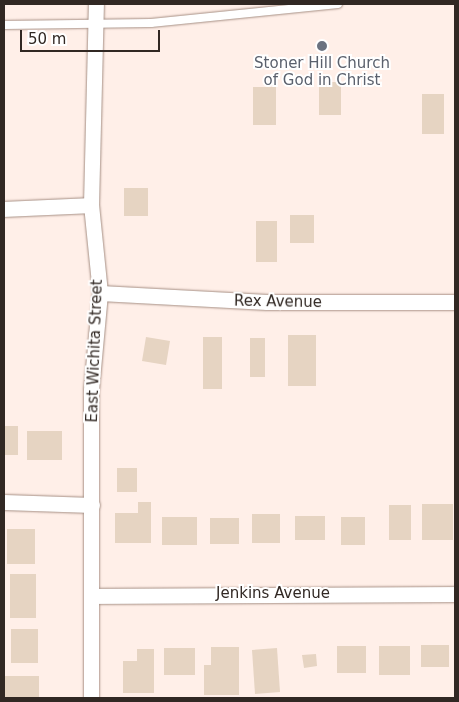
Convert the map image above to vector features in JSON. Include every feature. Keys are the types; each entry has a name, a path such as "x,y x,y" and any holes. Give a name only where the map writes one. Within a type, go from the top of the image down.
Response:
{"street":[{"name":"East Wichita Street","path":"91,698 92,505 90,390 100,293 91,205 97,25 96,4"},
{"path":"4,209 91,205"},
{"name":"Rex Avenue","path":"100,293 267,302 455,302"},
{"path":"4,502 92,505"},
{"name":"Jenkins Avenue","path":"91,596 455,594"}],"lane":[{"path":"4,25 97,25 220,18 338,4"}],"building":[{"path":"319,82 341,82 341,115 319,115"},
{"path":"253,87 276,87 276,125 253,125"},
{"path":"422,94 444,94 444,134 422,134"},
{"path":"124,188 148,188 148,216 124,216"},
{"path":"290,215 314,215 314,243 290,243"},
{"path":"256,221 277,221 277,262 256,262"},
{"path":"288,335 316,335 316,386 288,386"},
{"path":"146,337 170,341 166,365 142,361"},
{"path":"203,337 222,337 222,389 203,389"},
{"path":"250,338 265,338 265,377 250,377"},
{"path":"4,426 18,426 18,455 4,455"},
{"path":"27,431 62,431 62,460 27,460"},
{"path":"117,468 137,468 137,492 117,492"},
{"path":"138,502 151,502 151,543 115,543 115,513 138,513"},
{"path":"422,504 453,504 453,540 422,540"},
{"path":"389,505 411,505 411,540 389,540"},
{"path":"252,514 280,514 280,543 252,543"},
{"path":"295,516 325,516 325,540 295,540"},
{"path":"162,517 197,517 197,545 162,545"},
{"path":"341,517 365,517 365,545 341,545"},
{"path":"210,518 239,518 239,544 210,544"},
{"path":"7,529 35,529 35,564 7,564"},
{"path":"10,574 36,574 36,618 10,618"},
{"path":"11,629 38,629 38,663 11,663"},
{"path":"421,645 449,645 449,667 421,667"},
{"path":"337,646 366,646 366,673 337,673"},
{"path":"379,646 410,646 410,675 379,675"},
{"path":"211,647 239,647 239,695 204,695 204,665 211,665"},
{"path":"164,648 195,648 195,675 164,675"},
{"path":"277,648 280,692 255,694 252,650"},
{"path":"137,649 154,649 154,693 123,693 123,661 137,661"},
{"path":"316,654 317,666 304,668 302,655"},
{"path":"4,676 39,676 39,698 4,698"}],"place":[{"name":"Stoner Hill Church of God in Christ","path":"322,46"}]}
